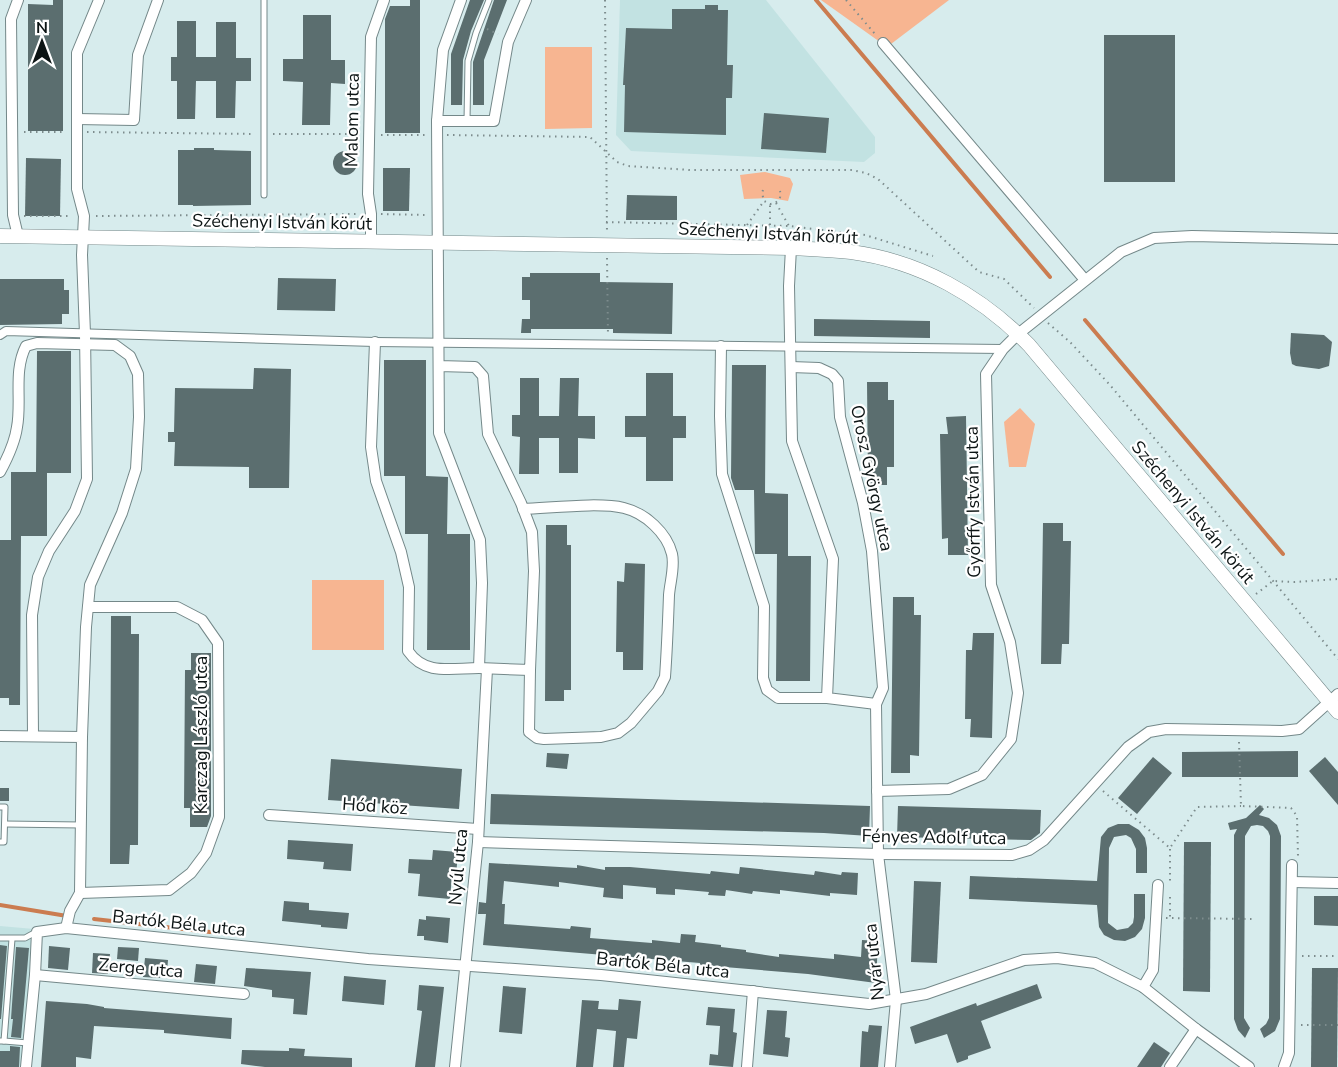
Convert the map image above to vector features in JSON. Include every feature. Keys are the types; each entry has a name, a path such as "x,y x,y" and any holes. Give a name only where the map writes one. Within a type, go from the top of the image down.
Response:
{"street":[{"path":"18,0 11,19 13,215 18,236"},
{"path":"33,735 32,615 38,577 48,551 75,511 87,479 82,255 84,216 76,189 77,53 99,0"},
{"path":"77,119 134,120 138,55 158,0"},
{"name":"Malom utca","path":"371,242 368,134 371,36 384,0"},
{"path":"438,243 437,121 443,51 461,0"},
{"path":"437,121 494,121 508,42 526,0"},
{"path":"883,43 1085,280"},
{"name":"Széchenyi István körút","path":"0,236 791,248 853,252 894,261 933,275 967,293 1018,334 1335,703"},
{"name":"Győrffy István utca","path":"877,791 949,789 982,774 1011,739 1018,693 1010,642 991,585 986,374 1003,349 1018,334 1120,252 1154,238 1192,236 1338,240"},
{"name":"Nyúl utca","path":"438,243 439,433 480,540 482,583 483,669 478,842 455,1067"},
{"path":"791,248 789,286 792,441 832,559 827,698"},
{"path":"0,335 6,331 85,339 1003,349"},
{"path":"0,472 7,460 17,427 21,354 26,346 85,339 115,345 130,356 138,374 139,417 136,469 122,513 90,585 82,737 80,893 70,911 66,928"},
{"path":"375,342 371,447 376,481 401,552 409,586 408,651 422,665 434,669 530,670"},
{"path":"721,346 722,474 764,606 763,678 767,690 778,698 827,698 876,704"},
{"path":"439,366 476,367 483,376 488,434 523,509 531,532 534,572 529,732 537,738 544,739 601,737 618,733 631,723 658,691 665,677 673,572 672,554 664,537 651,523 638,513 624,508 523,509"},
{"name":"Orosz György utca","path":"791,367 819,369 832,374 838,381 840,417 863,503 872,551 884,688 876,704 878,854"},
{"name":"Karczag László utca","path":"80,893 169,890 191,873 206,854 219,817 218,643 202,620 177,607 88,607"},
{"name":"Fényes Adolf utca","path":"478,842 878,854 1012,855 1029,850 1044,840 1128,747 1149,732 1166,729 1282,731 1299,729 1335,703"},
{"path":"0,736 82,737"},
{"name":"Hód köz","path":"269,815 478,830"},
{"name":"Nyár utca","path":"878,854 896,1000 890,1067"},
{"path":"1284,1067 1289,1053 1292,865"},
{"path":"1292,882 1338,883"},
{"path":"1143,987 1153,970 1158,885"},
{"name":"Bartók Béla utca","path":"37,932 66,928 368,959 600,975 869,1004 926,994 1024,960 1057,958 1095,963 1143,987 1249,1067"},
{"path":"26,1067 37,932"},
{"name":"Zerge utca","path":"35,975 244,994"},
{"path":"747,1067 753,991"},
{"path":"1170,1067 1196,1029"}],"lane":[{"path":"264,0 264,195"},
{"path":"467,121 468,61 489,0"},
{"path":"0,807 5,807 4,842 0,842"},
{"path":"5,824 81,825"},
{"path":"0,938 25,938 37,932"},
{"path":"12,939 3,1010 2,1041 28,1043"},
{"path":"0,974 9,974"}],"path":[{"path":"605,0 608,344"},
{"path":"846,0 883,43"},
{"path":"12,132 590,137 617,162 643,168 852,170 866,173 878,179 979,272 1004,279 1071,342 1110,385 1338,659"},
{"path":"747,225 764,201 763,190"},
{"path":"764,201 770,204 776,203 780,198 780,191"},
{"path":"776,203 789,226"},
{"path":"770,204 770,226"},
{"path":"13,215 438,215"},
{"path":"606,222 789,226 865,235 933,256"},
{"path":"1246,602 1273,581 1338,579"},
{"path":"1239,730 1240,806"},
{"path":"1095,784 1170,848 1197,807 1291,808 1298,816 1298,861 1292,865"},
{"path":"1157,917 1256,919"},
{"path":"1291,956 1338,956"},
{"path":"1290,1025 1338,1025"}],"shaded area":[{"path":"620,0 766,0 875,137 875,153 864,162 631,151 616,135"},
{"path":"821,0 949,0 887,47"},
{"path":"545,47 592,47 592,128 545,129"},
{"path":"765,172 790,178 793,184 788,201 771,198 744,199 740,175"},
{"path":"1020,408 1035,424 1026,467 1009,467 1004,422"},
{"path":"312,580 384,580 384,650 312,650"},
{"path":"0,926 34,929 23,1067 0,1067"}],"building":[{"path":"53,0 63,0 63,131 28,131 28,4 53,5"},
{"path":"410,0 420,0 420,133 385,133 385,19 390,6 410,6"},
{"path":"470,0 484,0 471,31 463,60 462,105 451,105 451,54"},
{"path":"494,0 507,0 484,60 484,105 473,105 473,62"},
{"path":"705,5 718,5 718,10 728,10 727,65 733,65 732,98 726,98 726,135 624,132 625,85 623,85 626,28 672,29 672,9 705,9"},
{"path":"303,15 331,15 331,60 345,60 345,84 331,83 330,125 302,125 303,82 283,81 283,59 303,59"},
{"path":"177,21 196,21 196,57 216,57 216,22 236,22 236,58 251,58 251,81 236,81 235,118 216,118 216,81 196,81 195,119 177,119 177,81 171,81 171,57 177,57"},
{"path":"1104,35 1175,35 1175,182 1104,182"},
{"path":"764,113 829,118 826,153 761,149"},
{"path":"194,148 251,151 251,205 178,205 178,150 194,150"},
{"path":"345,151 350,152 356,158 356,168 350,174 345,175 340,174 334,168 333,163 334,158 340,152"},
{"path":"26,158 61,159 60,216 25,216"},
{"path":"383,168 410,168 409,211 383,211"},
{"path":"627,195 677,196 677,220 626,220"},
{"path":"530,273 600,273 600,282 673,283 672,334 613,333 613,329 531,329 531,333 521,333 522,319 530,319 530,300 522,300 522,277 530,277"},
{"path":"278,278 336,279 335,311 277,310"},
{"path":"0,279 64,279 64,290 69,290 69,314 62,314 62,324 0,325"},
{"path":"814,319 930,321 930,338 814,336"},
{"path":"1291,333 1324,335 1332,342 1329,366 1319,369 1292,364"},
{"path":"37,351 71,351 71,473 47,473 47,536 21,536 20,705 9,705 9,698 0,698 0,540 11,540 11,472 36,472"},
{"path":"384,360 426,360 426,476 448,477 447,534 470,534 470,650 427,650 428,534 405,534 405,476 384,476"},
{"path":"732,365 766,365 765,493 788,494 788,556 811,556 810,681 776,681 777,554 755,554 754,490 735,490 731,478"},
{"path":"254,368 291,369 289,488 249,488 249,467 174,466 175,442 168,442 168,432 174,432 175,388 253,389"},
{"path":"646,373 673,373 673,416 686,416 686,438 673,438 673,481 646,481 646,437 625,437 625,416 646,416"},
{"path":"520,378 539,378 539,416 559,416 560,378 579,378 578,416 595,416 595,439 578,438 578,473 559,473 559,438 539,438 539,474 519,474 520,437 512,436 512,415 520,415"},
{"path":"867,382 888,382 888,400 894,400 894,467 887,467 887,485 868,485"},
{"path":"966,416 968,555 948,555 948,538 942,539 940,434 948,434 946,417"},
{"path":"1043,523 1063,523 1063,541 1071,541 1069,644 1062,644 1061,664 1041,664"},
{"path":"546,525 567,525 567,545 571,545 571,690 564,690 564,701 545,701"},
{"path":"625,563 645,564 643,670 623,670 623,652 616,652 617,581 624,582"},
{"path":"893,597 914,597 914,615 921,615 919,756 910,755 910,773 891,773"},
{"path":"111,616 131,616 131,634 139,634 138,845 130,845 129,864 110,864"},
{"path":"973,633 994,633 992,738 970,737 971,719 965,719 966,650 972,650"},
{"path":"191,653 211,653 211,816 207,827 190,827 190,808 184,808 185,670 191,670"},
{"path":"1298,751 1298,777 1182,777 1182,752"},
{"path":"547,753 569,754 567,769 546,767"},
{"path":"1153,757 1172,773 1137,814 1118,798"},
{"path":"1325,757 1338,772 1338,805 1309,771"},
{"path":"331,759 462,769 459,809 328,800"},
{"path":"0,788 9,788 9,801 0,801"},
{"path":"491,794 870,806 869,836 490,824"},
{"path":"1260,805 1264,809 1259,815 1269,818 1277,825 1281,836 1280,1019 1275,1031 1264,1038 1260,1029 1269,1018 1270,836 1263,826 1257,825 1251,826 1245,836 1244,1018 1250,1028 1245,1038 1238,1030 1234,1019 1234,835 1237,829 1230,830 1228,823 1246,818"},
{"path":"898,806 1041,810 1040,833 1031,840 897,837"},
{"path":"1118,824 1129,824 1139,830 1145,838 1147,848 1147,873 1136,873 1136,849 1131,838 1126,835 1114,837 1109,848 1108,923 1117,930 1128,928 1133,923 1134,894 1145,894 1145,918 1142,929 1135,937 1125,941 1114,940 1104,935 1099,927 1097,905 969,899 970,876 1097,881 1101,837 1108,828"},
{"path":"288,840 353,844 351,871 323,869 324,862 287,859"},
{"path":"1184,842 1211,842 1210,992 1183,991"},
{"path":"433,850 458,852 456,876 452,875 450,899 418,896 420,874 408,873 409,859 432,860"},
{"path":"489,863 577,868 577,865 605,870 605,867 630,867 710,874 711,871 739,874 740,867 814,875 815,871 841,875 842,872 858,873 857,895 830,893 830,896 780,890 780,894 753,891 752,894 726,890 725,896 675,889 675,895 656,894 656,888 623,885 623,899 603,897 604,888 559,882 559,887 504,881 502,904 505,904 504,924 570,929 571,926 591,928 590,938 652,943 652,940 680,943 681,934 696,935 695,942 779,957 779,954 834,959 834,954 861,957 862,940 878,941 876,983 808,974 700,965 700,963 483,945 486,914 478,914 479,902 486,903"},
{"path":"914,881 941,882 937,963 911,962"},
{"path":"1314,896 1338,896 1338,926 1314,925"},
{"path":"284,901 309,903 309,910 349,913 347,929 282,921"},
{"path":"426,916 450,918 448,943 424,940 424,936 417,936 419,919 426,920"},
{"path":"0,945 7,946 1,1019 0,1019"},
{"path":"49,946 70,948 68,970 48,968"},
{"path":"16,947 29,948 21,1038 11,1037"},
{"path":"118,947 139,948 138,961 117,959"},
{"path":"93,953 110,954 108,974 92,973"},
{"path":"145,958 168,960 167,972 161,972 160,978 143,977"},
{"path":"196,964 217,966 215,984 194,982"},
{"path":"246,968 311,972 307,1015 293,1014 294,999 272,997 272,990 244,986"},
{"path":"1312,968 1338,968 1337,1067 1311,1067"},
{"path":"344,976 386,980 384,1005 342,1001"},
{"path":"1037,984 1042,998 981,1021 991,1048 968,1056 968,1059 957,1063 947,1034 915,1044 910,1027"},
{"path":"419,985 444,987 435,1067 415,1067 422,1011 417,1010"},
{"path":"503,986 526,988 522,1034 499,1032"},
{"path":"619,999 641,1001 637,1039 627,1038 624,1067 613,1067 616,1031 597,1029 593,1067 576,1067 582,1000 599,1001 598,1009 618,1010"},
{"path":"46,1001 232,1018 231,1039 164,1033 164,1030 94,1026 91,1059 76,1057 76,1067 41,1067"},
{"path":"708,1007 735,1009 733,1032 737,1033 733,1067 709,1065 710,1054 718,1055 720,1026 706,1025"},
{"path":"767,1010 787,1011 785,1037 790,1038 788,1057 763,1054"},
{"path":"869,1025 882,1026 878,1067 860,1067 862,1031 868,1032"},
{"path":"1154,1042 1170,1053 1161,1067 1137,1067"},
{"path":"10,1046 20,1047 19,1067 0,1067 0,1051 10,1051"},
{"path":"289,1048 305,1049 304,1056 352,1058 352,1067 265,1067 241,1064 242,1050 289,1051"}],"waterway":[{"path":"816,0 1050,277"},
{"path":"1085,320 1283,554"},
{"path":"0,905 67,916"},
{"path":"94,919 210,932"}]}
